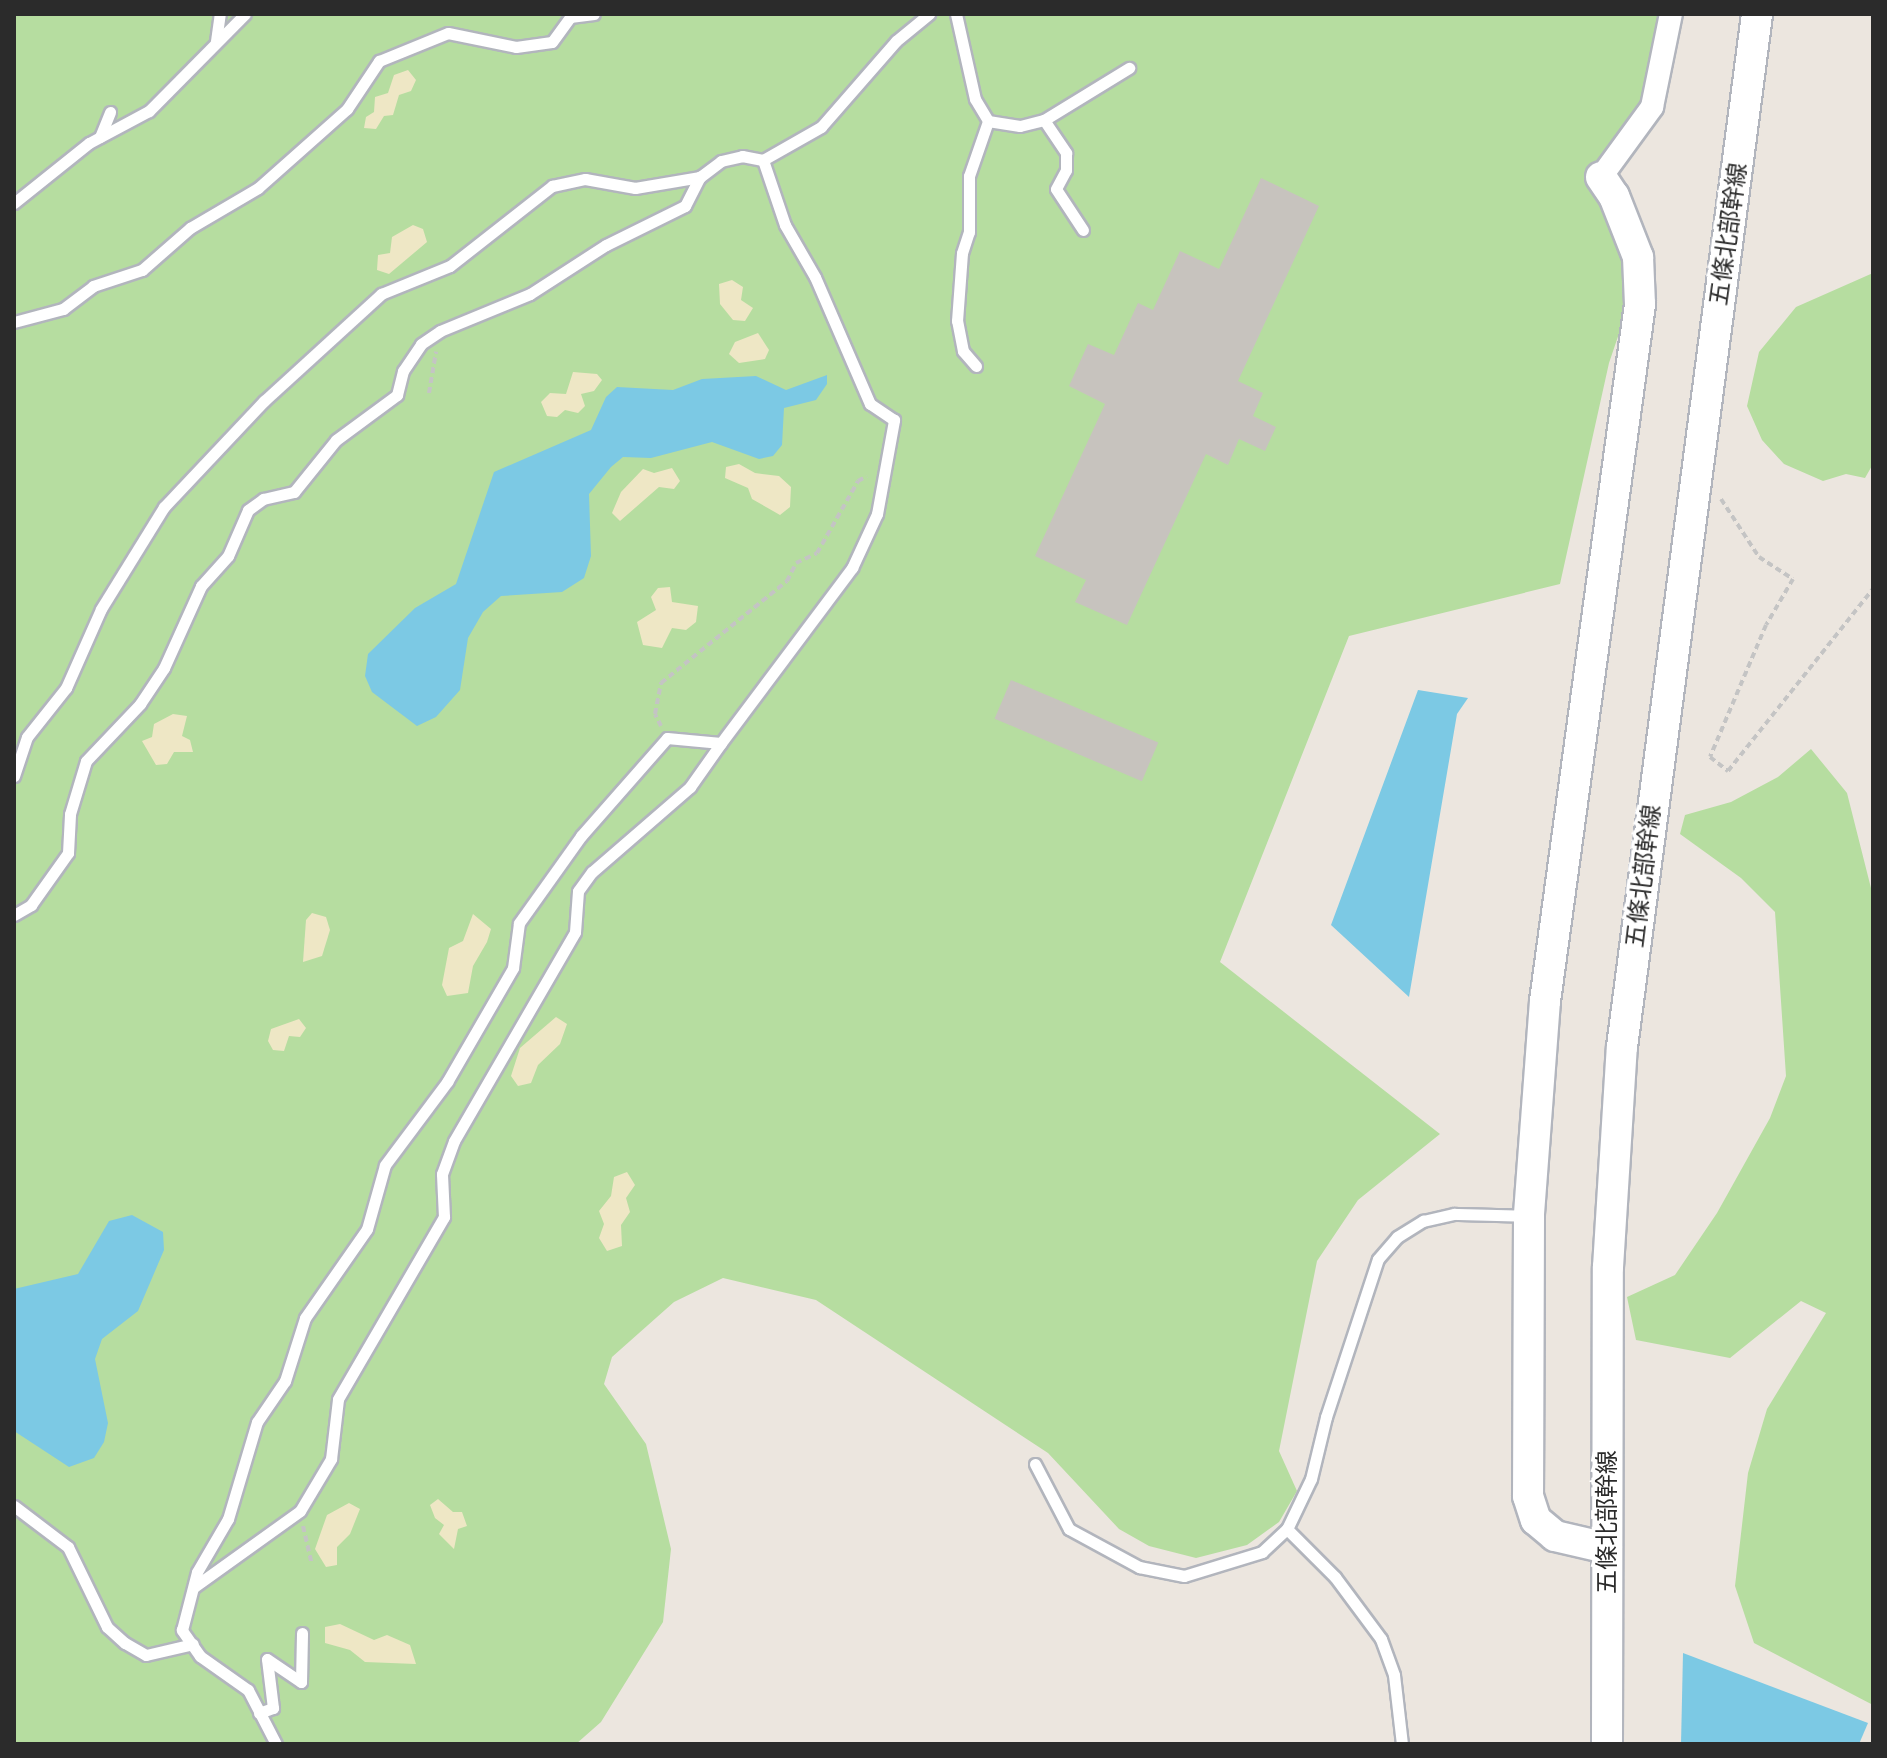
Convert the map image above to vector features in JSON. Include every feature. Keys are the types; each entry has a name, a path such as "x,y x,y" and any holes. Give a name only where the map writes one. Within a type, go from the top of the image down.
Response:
{"street":[{"path":"1607,1548 1555,1536 1536,1520 1528,1496 1529,1216 1545,1001 1640,304 1638,257 1614,196 1601,177 1652,107 1671,14"},
{"name":"五條北部幹線","path":"1607,1744 1608,1267 1622,1047 1757,14"}],"lane":[{"path":"216,41 220,14"},
{"path":"14,203 100,137 149,111 245,14"},
{"path":"14,322 63,309 93,286 142,270 190,228 258,188 347,109 379,61 448,33 516,47 552,42 570,17 594,14"},
{"path":"14,915 31,905 68,853 70,814 86,761 140,704 164,668 201,586 228,556 248,510 263,499 294,492 306,481 336,440 397,395 403,371 421,344 440,331 530,294 606,245 685,206 700,177 721,161 742,156 763,160 821,127 896,41 929,14"},
{"path":"956,14 975,99 988,121 969,176 969,232 962,253 957,321 963,351 976,366"},
{"path":"988,121 1020,126 1044,120 1129,68"},
{"path":"100,137 110,112"},
{"path":"1044,120 1066,153 1066,170 1056,189 1083,230"},
{"path":"193,1587 300,1511 331,1459 338,1399 444,1217 442,1174 454,1141 575,932 578,891 592,872 690,787 852,568 877,514 894,420 870,404 815,277 785,225 763,160"},
{"path":"14,776 27,737 66,688 101,609 164,507 264,401 381,294 450,266 552,186 585,179 635,188 700,177"},
{"path":"276,1744 248,1690 193,1644 182,1630 193,1587 228,1519 257,1422 285,1381 305,1318 367,1229 385,1165 447,1082 513,968 519,923 581,836 667,738 721,743"},
{"path":"1035,1464 1069,1529 1158,1573 1184,1576 1236,1563 1262,1552 1287,1529 1311,1479 1326,1417 1378,1259 1397,1237 1423,1221 1454,1214 1529,1216"},
{"path":"14,1506 68,1547 107,1627 125,1643 146,1655 193,1644"},
{"path":"1287,1529 1335,1577 1381,1639 1394,1675 1402,1744"},
{"path":"259,1713 273,1708 267,1659 301,1682 302,1633"}],"path":[{"path":"429,393 440,331"},
{"path":"1697,463 1759,557 1793,579 1766,625 1710,757 1728,771 1873,589"},
{"path":"667,738 655,714 661,683 787,581 796,563 817,553 858,481 886,465"},
{"path":"300,1511 311,1562"}],"green space":[{"path":"14,14 1675,14 1666,77 1601,199 1623,227 1628,307 1609,363 1560,584 1349,636 1220,962 1440,1134 1358,1200 1317,1261 1279,1451 1297,1491 1279,1522 1247,1545 1196,1558 1149,1546 1119,1529 1048,1453 816,1300 723,1278 674,1302 612,1357 604,1384 646,1444 671,1549 663,1622 601,1722 576,1744 14,1744"},
{"path":"1873,273 1873,464 1865,478 1846,474 1823,481 1784,464 1762,440 1747,406 1759,352 1796,307"},
{"path":"1811,749 1847,793 1873,896 1873,1705 1754,1643 1735,1586 1748,1473 1767,1409 1826,1313 1801,1301 1730,1358 1636,1340 1627,1297 1675,1275 1717,1213 1770,1118 1786,1076 1775,912 1741,878 1680,834 1685,815 1731,802 1778,777"}],"sand":[{"path":"408,70 416,80 411,91 399,95 393,115 384,116 376,129 364,128 366,117 374,112 375,97 388,93 394,75"},
{"path":"413,225 423,229 427,242 389,274 377,270 378,255 390,253 392,237"},
{"path":"732,280 743,287 741,300 753,308 745,321 733,320 720,304 719,284"},
{"path":"758,333 769,350 765,359 739,363 729,354 735,342"},
{"path":"573,372 597,374 602,380 594,391 581,394 585,406 578,413 565,410 557,417 547,416 541,402 550,393 566,394"},
{"path":"739,464 755,473 779,476 791,487 790,507 780,515 752,499 748,488 725,478 726,467"},
{"path":"672,468 680,481 674,489 659,487 620,521 612,513 621,492 643,469 654,473"},
{"path":"670,587 672,602 698,606 696,622 686,630 672,628 662,648 643,645 637,622 656,610 651,597 658,588"},
{"path":"173,714 187,716 182,736 190,740 193,752 174,752 167,764 156,765 142,741 152,737 154,724"},
{"path":"312,913 326,917 330,930 322,956 303,962 306,920"},
{"path":"473,914 491,929 487,942 473,966 468,993 447,996 442,985 449,948 463,941"},
{"path":"556,1017 567,1024 560,1044 538,1065 531,1083 518,1086 511,1076 520,1048"},
{"path":"299,1019 306,1028 300,1037 289,1036 284,1051 273,1050 268,1041 271,1029"},
{"path":"627,1172 635,1185 626,1198 630,1212 621,1225 622,1246 607,1251 599,1238 604,1224 599,1211 611,1196 614,1177"},
{"path":"438,1499 453,1512 462,1512 467,1526 458,1529 454,1549 439,1534 444,1525 435,1518 430,1505"},
{"path":"349,1503 360,1509 350,1534 337,1547 337,1565 326,1567 315,1549 327,1515"},
{"path":"340,1624 374,1640 387,1635 410,1645 416,1664 365,1662 350,1650 325,1643 325,1627"}],"water":[{"path":"827,375 827,384 816,400 784,408 782,445 773,456 759,459 712,442 651,458 623,457 611,467 589,494 591,556 584,578 562,592 501,596 483,612 468,638 460,690 436,717 417,726 372,692 365,676 368,654 415,608 456,584 494,472 591,430 606,397 617,387 673,390 702,379 756,376 786,390"},
{"path":"1418,690 1468,698 1457,714 1409,997 1331,925"},
{"path":"132,1215 163,1232 164,1250 138,1311 102,1339 95,1359 108,1423 104,1442 94,1458 69,1467 14,1431 14,1289 78,1274 109,1221"},
{"path":"1683,1653 1868,1723 1859,1744 1681,1744"}],"building":[{"path":"1261,178 1319,206 1238,381 1263,393 1253,416 1276,427 1265,451 1239,439 1228,465 1206,454 1127,625 1075,602 1086,580 1035,556 1105,404 1069,386 1088,344 1114,355 1138,303 1153,310 1180,251 1219,269"},
{"path":"1011,680 1158,743 1142,781 995,719"}]}
